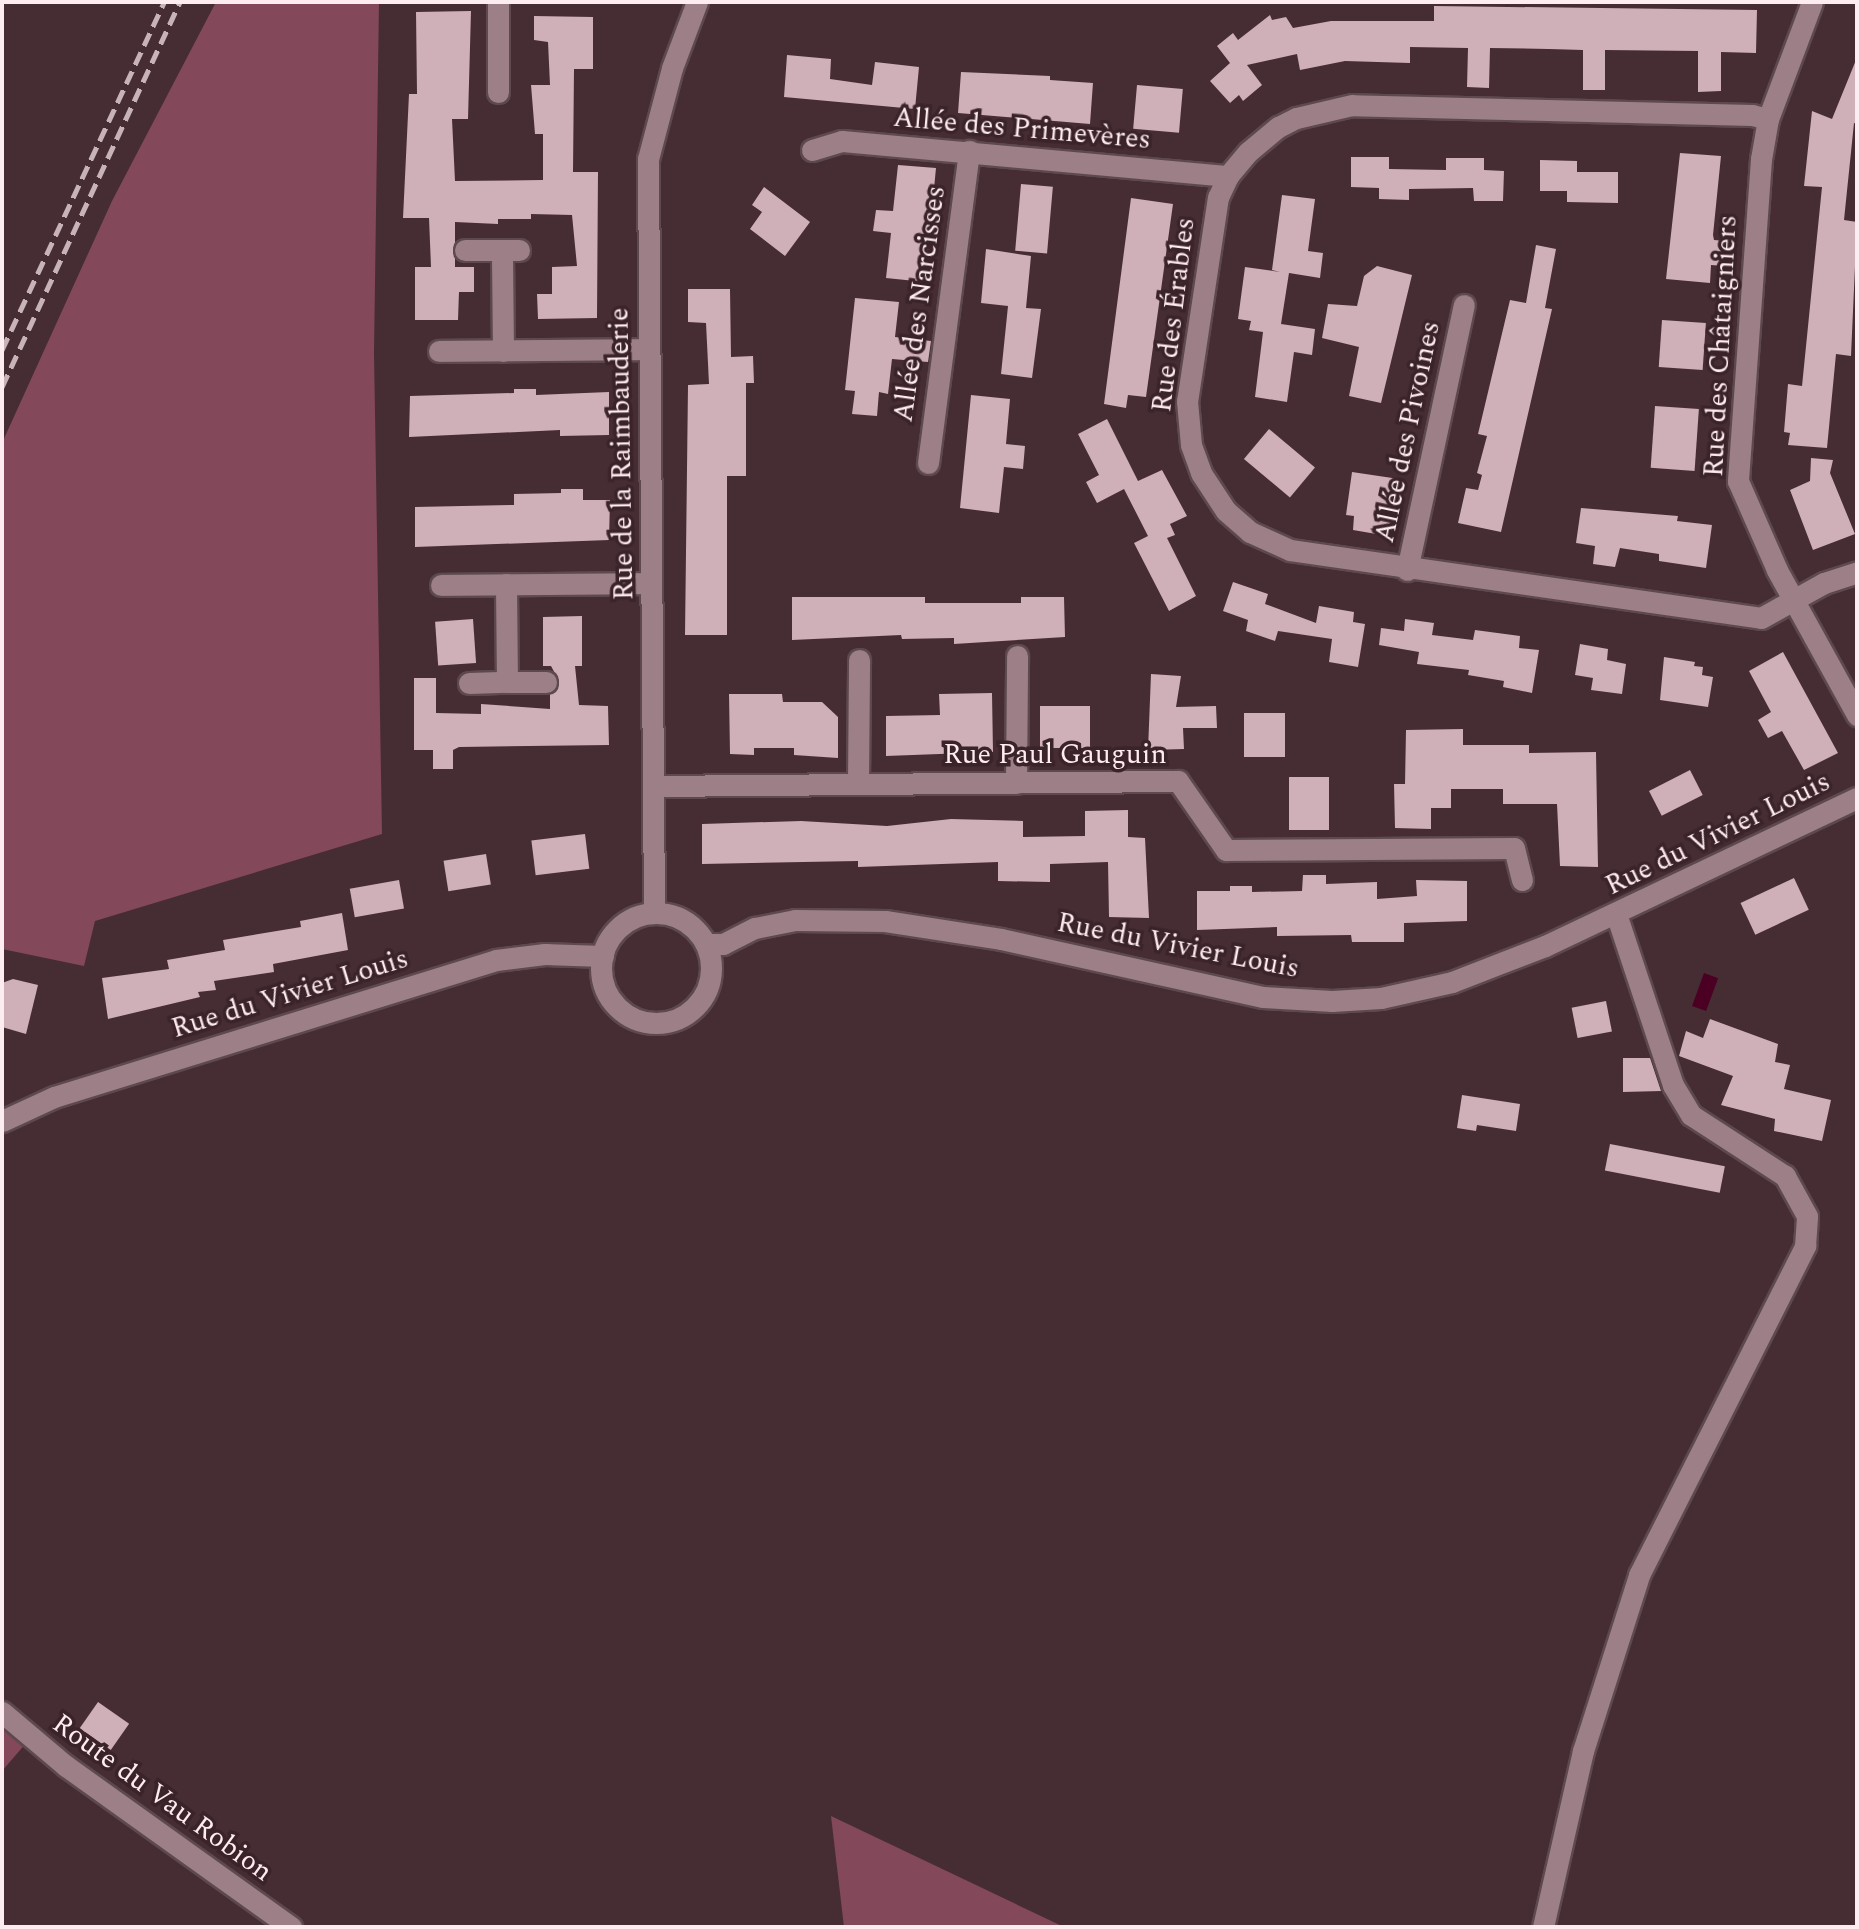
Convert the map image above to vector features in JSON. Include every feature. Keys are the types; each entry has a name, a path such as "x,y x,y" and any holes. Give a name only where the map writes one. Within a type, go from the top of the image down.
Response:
{"street":[{"path":"498,2 498,92"},
{"name":"Rue de la Raimbauderie","path":"654,913 648,159 672,68 697,2"},
{"name":"Rue des Châtaigniers","path":"1812,2 1768,119 1738,481 1744,504 1857,715"},
{"name":"Rue des Érables","path":"1768,119 1752,115 1352,105 1296,118 1278,127 1228,176 1215,211 1187,401 1191,445 1201,473 1237,522 1279,547 1407,570 1761,618 1857,572"},
{"name":"Allée des Primevères","path":"812,150 842,141 1228,176"},
{"name":"Allée des Narcisses","path":"928,463 969,152"},
{"path":"465,250 511,250 503,351"},
{"name":"Allée des Pivoines","path":"1407,570 1464,305"},
{"path":"439,351 649,349"},
{"path":"441,585 651,583"},
{"path":"506,584 507,682"},
{"path":"1016,783 1017,656"},
{"path":"858,783 859,660"},
{"path":"468,683 546,682"},
{"name":"Rue Paul Gauguin","path":"653,786 1178,781 1226,850 1514,848 1522,880"},
{"name":"Rue du Vivier Louis","path":"706,944 723,944 755,928 795,920 886,921 990,937 1236,992 1332,1001 1399,995 1452,982 1616,914 1857,798"},
{"path":"654,913 678,918 706,944 711,965 708,987 691,1011 663,1022 648,1022 621,1010 605,986 603,956 621,926 654,913"},
{"path":"1543,1927 1583,1751 1639,1575 1805,1246 1807,1216 1785,1176 1691,1115 1673,1085 1616,914"},
{"name":"Rue du Vivier Louis","path":"2,1121 54,1097 496,960 545,954 603,956"},
{"name":"Route du Vau Robion","path":"2,1712 65,1766 291,1927"}],"shaded area":[{"path":"216,2 379,2 374,353 382,834 95,921 84,966 2,949 2,443 112,201"},
{"path":"1704,973 1718,978 1706,1011 1692,1006"},
{"path":"2,1720 27,1742 2,1771"},
{"path":"831,1816 1064,1927 844,1927"}],"building":[{"path":"1434,6 1757,10 1756,53 1721,52 1721,91 1698,92 1698,51 1605,50 1605,90 1583,90 1583,50 1549,49 1490,48 1489,88 1467,87 1468,48 1410,47 1410,63 1345,61 1300,70 1297,54 1247,65 1262,85 1243,101 1239,95 1230,103 1210,81 1230,63 1217,46 1233,33 1238,40 1270,15 1272,20 1286,17 1293,28 1331,21 1434,21"},
{"path":"471,11 468,119 452,119 455,181 543,180 543,134 535,134 531,85 550,85 548,42 534,40 534,16 593,17 593,69 574,69 573,172 598,172 597,318 538,319 537,294 552,294 552,267 577,266 572,215 531,214 531,219 498,219 498,224 455,222 455,267 474,267 474,292 459,292 458,320 415,320 415,267 431,267 429,218 403,218 409,94 417,94 416,12"},
{"path":"787,55 831,59 830,79 872,85 875,62 919,67 915,109 784,97"},
{"path":"1856,60 1857,124 1854,123 1844,220 1857,222 1851,356 1836,354 1827,448 1788,445 1790,433 1784,432 1788,384 1802,386 1822,187 1804,186 1812,111 1832,119"},
{"path":"961,72 1050,76 1050,80 1093,83 1090,124 958,113"},
{"path":"1137,85 1183,89 1179,133 1133,129"},
{"path":"1680,153 1721,156 1713,235 1714,240 1726,241 1724,266 1711,265 1710,283 1666,279"},
{"path":"1351,157 1389,157 1389,169 1446,170 1446,158 1484,158 1484,170 1504,171 1503,201 1474,201 1473,188 1409,189 1409,200 1379,199 1379,188 1351,187"},
{"path":"1540,160 1577,161 1577,172 1618,172 1618,203 1567,202 1567,191 1540,191"},
{"path":"898,165 936,168 925,282 886,278 891,233 873,231 876,210 893,211"},
{"path":"1021,184 1053,187 1047,254 1015,251"},
{"path":"764,187 810,222 785,256 750,229 762,212 752,205"},
{"path":"1282,195 1315,199 1308,251 1323,253 1320,278 1289,273 1281,324 1315,329 1312,355 1294,352 1287,402 1255,397 1263,332 1249,330 1251,321 1238,319 1245,267 1280,272 1272,270"},
{"path":"1131,198 1173,204 1146,397 1128,395 1126,408 1104,404"},
{"path":"1536,245 1556,249 1545,308 1552,309 1501,532 1458,523 1466,488 1478,490 1482,475 1477,473 1487,436 1478,434 1510,300 1526,303"},
{"path":"986,249 1031,256 1026,308 1041,309 1032,378 1001,374 1008,306 981,303"},
{"path":"1377,266 1412,275 1381,403 1349,396 1359,347 1322,338 1328,304 1357,306 1364,276"},
{"path":"688,289 730,289 731,357 753,356 754,383 746,383 746,476 727,476 727,635 685,635 688,385 709,384 706,323 688,322"},
{"path":"855,298 899,302 895,337 931,341 928,362 892,359 888,394 879,392 877,416 852,414 855,391 845,390"},
{"path":"1662,320 1706,323 1703,370 1659,367"},
{"path":"514,389 536,389 536,395 609,392 609,435 560,436 560,430 409,437 410,396 514,393"},
{"path":"971,395 1010,399 1006,444 1025,446 1023,469 1004,467 999,513 960,508"},
{"path":"1655,406 1699,409 1695,471 1651,468"},
{"path":"1107,419 1138,481 1162,470 1187,516 1170,524 1175,535 1167,538 1196,596 1169,611 1134,543 1148,536 1124,489 1097,503 1086,482 1099,475 1078,434"},
{"path":"1269,429 1315,468 1290,497 1244,459"},
{"path":"1811,458 1833,460 1830,473 1855,534 1813,550 1790,490 1810,481"},
{"path":"1352,472 1399,479 1388,536 1353,530 1354,516 1346,515"},
{"path":"561,489 583,489 583,500 610,500 609,540 415,547 415,507 514,505 514,494 561,493"},
{"path":"1581,508 1678,516 1677,521 1712,525 1706,568 1659,561 1659,554 1620,548 1615,567 1593,564 1595,546 1576,543"},
{"path":"1233,582 1268,594 1265,604 1316,623 1319,606 1354,612 1353,622 1365,624 1358,667 1329,662 1332,639 1278,631 1275,641 1246,631 1248,620 1223,611"},
{"path":"792,597 925,597 925,603 1021,603 1021,597 1064,597 1065,637 954,644 954,638 902,639 901,635 792,640"},
{"path":"582,616 582,666 575,666 579,705 608,706 609,745 459,747 453,750 453,769 433,769 433,750 414,750 414,678 436,678 436,713 481,714 481,704 550,709 550,694 559,681 551,666 543,666 543,617"},
{"path":"473,619 476,663 438,666 435,622"},
{"path":"1405,619 1434,623 1432,635 1473,640 1475,630 1520,636 1519,648 1539,650 1532,693 1503,687 1504,681 1468,675 1469,670 1417,664 1419,652 1379,645 1381,628 1404,631"},
{"path":"1580,644 1608,649 1607,660 1626,664 1622,694 1591,690 1593,678 1575,675"},
{"path":"1783,652 1838,753 1804,770 1782,731 1768,738 1758,720 1771,712 1749,671"},
{"path":"1664,657 1695,662 1694,666 1703,667 1702,675 1713,677 1708,707 1660,700"},
{"path":"1151,674 1181,676 1176,707 1216,706 1217,728 1183,728 1184,749 1148,750"},
{"path":"992,693 993,752 886,756 886,716 940,715 939,694"},
{"path":"729,694 782,694 783,702 822,702 838,717 838,758 794,755 794,748 754,748 754,755 730,754"},
{"path":"1040,706 1090,706 1090,748 1040,748"},
{"path":"1244,713 1285,713 1285,757 1244,757"},
{"path":"1463,729 1463,745 1529,745 1529,753 1596,752 1598,867 1560,866 1557,804 1503,804 1503,789 1451,789 1451,808 1431,808 1431,829 1395,828 1394,784 1405,784 1406,730"},
{"path":"1690,770 1703,795 1662,816 1649,791"},
{"path":"1289,777 1329,777 1329,830 1289,830"},
{"path":"1128,810 1128,837 1145,838 1149,918 1109,917 1108,862 1050,864 1050,882 998,881 998,862 858,867 858,861 702,864 702,824 801,821 887,826 951,819 1023,821 1023,837 1085,836 1085,811"},
{"path":"585,834 589,869 536,875 531,841"},
{"path":"486,854 491,885 448,891 444,861"},
{"path":"1303,875 1326,875 1326,884 1377,882 1377,899 1417,896 1416,880 1467,881 1467,921 1404,923 1404,942 1352,942 1351,935 1277,936 1277,927 1197,930 1197,891 1230,891 1230,886 1252,886 1252,892 1302,891"},
{"path":"1794,878 1809,910 1755,935 1741,903"},
{"path":"399,880 404,909 355,917 350,889"},
{"path":"342,913 348,950 273,964 274,972 214,981 216,990 198,992 200,997 108,1019 102,978 169,969 167,960 225,950 223,940 301,927 300,921"},
{"path":"13,979 38,985 26,1034 2,1027 2,983"},
{"path":"1606,1001 1612,1031 1578,1038 1572,1008"},
{"path":"1710,1019 1778,1044 1775,1062 1790,1065 1784,1089 1831,1100 1822,1141 1774,1131 1775,1119 1721,1105 1733,1076 1679,1056 1686,1031 1703,1038"},
{"path":"1623,1058 1650,1058 1661,1091 1623,1092"},
{"path":"1462,1095 1520,1104 1516,1131 1477,1125 1476,1131 1457,1128"},
{"path":"1610,1144 1725,1166 1720,1193 1605,1171"},
{"path":"98,1702 129,1724 111,1750 80,1728"}],"railway":[{"path":"2,350 164,2"},
{"path":"2,387 180,2"}]}
